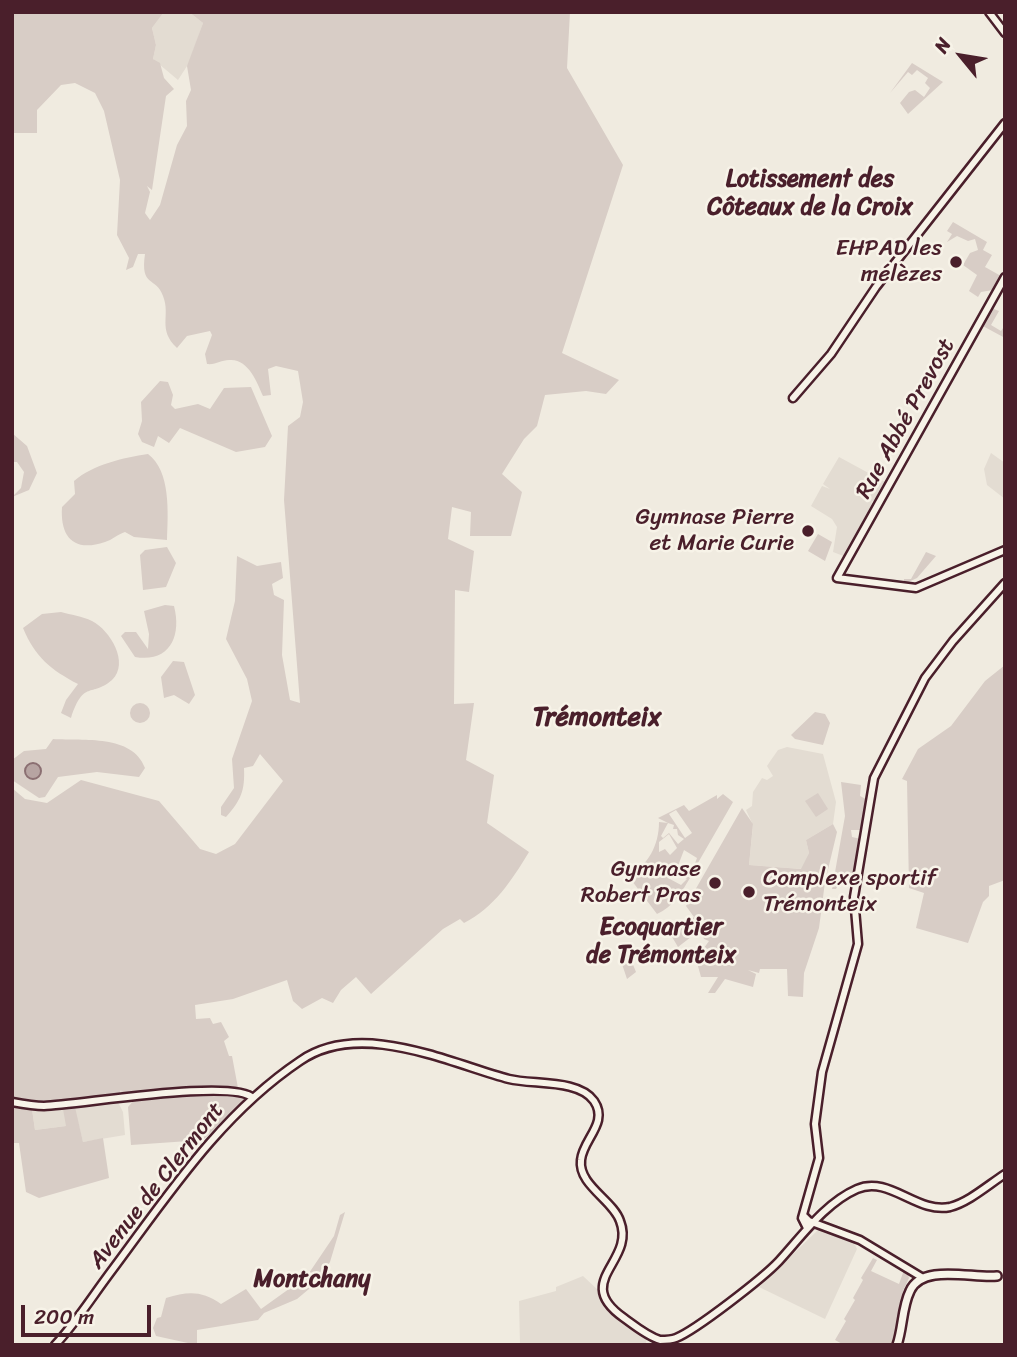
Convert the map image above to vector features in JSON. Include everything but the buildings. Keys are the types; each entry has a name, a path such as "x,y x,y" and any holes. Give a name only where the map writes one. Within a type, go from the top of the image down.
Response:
{"main road":[{"path":"897,1345 908,1295 919,1280 944,1275 1001,1276"}],"street":[{"path":"989,12 1005,33"},
{"path":"793,398 835,349 876,287 1005,123"},
{"name":"Rue Abbé Prevost","path":"1005,276 837,578 916,588 1005,550"},
{"path":"1005,583 953,641 925,678 874,778 854,897 858,944 822,1072 816,1124 819,1158 802,1213 807,1228 851,1192 865,1186 882,1188 922,1204 944,1208 965,1200 1005,1174"},
{"name":"Avenue de Clermont","path":"55,1345 217,1133 253,1098 307,1056 338,1047 402,1046 502,1076 579,1090 595,1102 599,1119 582,1156 581,1168 618,1216 622,1232 602,1285 602,1298 609,1308 655,1338 673,1340 691,1329 772,1267 807,1228"},
{"path":"12,1102 44,1106 135,1096 220,1091 247,1093 253,1098"},
{"path":"802,1213 807,1220 855,1238 910,1269 919,1280"}],"shaded area":[{"path":"12,12 164,12 152,28 156,45 153,59 160,63 164,78 174,89 166,96 152,190 147,186 150,192 145,213 150,220 160,205 177,145 187,126 186,101 191,90 187,66 203,23 189,12 570,12 567,68 623,165 562,353 619,380 606,394 586,391 545,395 537,426 524,439 502,474 522,492 511,536 470,536 471,512 452,507 448,539 474,551 469,592 455,590 454,704 474,703 466,760 494,775 487,823 529,852 509,883 484,910 464,923 460,919 443,929 371,994 356,977 341,990 333,1003 322,998 302,1009 293,1001 287,980 233,999 195,1005 196,1019 210,1018 213,1024 221,1022 229,1037 224,1041 229,1056 232,1056 238,1088 122,1094 121,1090 119,1095 51,1104 12,1100 12,788 25,799 47,803 81,780 159,801 200,849 216,854 235,844 283,781 260,754 253,766 244,768 243,789 235,805 226,817 221,815 221,807 234,788 232,759 252,701 247,679 226,639 235,601 237,556 257,566 281,562 283,578 272,584 274,595 284,600 282,655 290,700 300,703 284,500 288,426 300,417 303,402 298,371 276,366 268,369 271,395 263,396 251,372 236,360 207,364 205,354 212,335 210,331 187,336 177,348 171,341 166,328 163,296 147,277 145,254 138,254 133,267 126,270 129,258 117,235 120,180 104,111 95,93 75,83 61,85 37,110 37,133 14,133"},
{"path":"164,12 189,12 203,23 189,63 178,80 153,59 156,45 152,28"},
{"path":"912,63 943,82 908,114 900,103 909,92 915,90 924,97 930,88 925,83 928,78 917,70 912,75 908,72 890,93"},
{"path":"953,222 987,242 983,250 992,255 985,267 1001,276 993,290 981,292 978,297 969,291 977,275 963,265 970,253 978,250 975,239 968,241 957,236 947,242 952,234 947,231"},
{"path":"991,308 999,311 991,325 1001,331 1005,325 1005,338 981,325"},
{"path":"160,381 168,382 173,395 171,405 175,409 198,404 210,409 224,388 251,387 272,436 265,447 236,452 180,428 169,443 158,436 154,447 142,442 138,434 142,421 141,402"},
{"path":"12,433 27,446 37,473 29,490 12,497 21,488 24,472 17,462 12,462"},
{"path":"991,453 1005,463 1005,499 987,485 984,469"},
{"path":"148,454 161,471 164,482 167,540 134,537 125,532 94,545 84,545 71,540 63,526 62,507 75,494 74,481 100,466"},
{"path":"839,457 887,483 876,502 872,501 869,515 846,557 833,552 837,527 832,519 811,506 822,486 830,489 823,484"},
{"path":"818,534 832,542 825,561 808,551"},
{"path":"167,547 176,563 166,587 143,590 140,555 145,550"},
{"path":"926,552 936,556 917,578 904,584 904,579 911,579"},
{"path":"165,605 174,606 176,617 176,628 170,645 157,656 135,657 121,636 125,632 136,632 148,649 149,634 144,611"},
{"path":"61,612 99,625 116,648 119,665 112,680 88,691 80,698 71,718 61,713 66,700 78,684 45,662 23,628 42,614"},
{"path":"173,661 184,662 195,695 189,704 174,695 164,698 161,677"},
{"path":"1005,665 1005,880 989,886 989,896 983,902 968,943 916,928 924,893 909,888 907,781 902,779 918,749 951,726 985,681"},
{"path":"140,703 147,706 150,713 147,720 140,723 133,720 130,713 133,706"},
{"path":"815,712 825,714 830,723 823,745 795,739 791,735"},
{"path":"53,739 118,744 139,757 145,768 139,777 97,772 58,777 45,797 39,798 12,780 12,760 24,751 46,749"},
{"path":"787,747 823,754 836,802 833,824 806,840 809,853 802,869 749,865 753,825 746,810 752,806 753,792 762,778 767,780 773,776 767,766 778,750"},
{"path":"33,763 39,765 39,777 33,779 27,777 25,771 27,765"},
{"path":"841,782 861,785 860,796 866,799 862,830 851,830 852,837 861,839 853,874 844,874 836,889 832,889 845,816"},
{"path":"818,793 828,809 816,817 805,801"},
{"path":"723,794 733,802 695,868 691,866 686,875 690,878 680,894 668,908 657,914 629,877 642,866 655,847 659,822 668,823 658,818 684,805 689,811 717,795 717,799","holes":["676,810 692,833 685,838 669,814","668,823 674,825 673,829 677,829 678,835 684,839 678,844 669,833 663,838 661,836","669,834 677,848 670,855 665,849 659,852 659,842","684,850 697,858 694,866 688,863 681,875 687,879 681,885 668,878 672,869 676,871"]},
{"name":"Complexe sportif Trémonteix","path":"742,808 753,824 749,865 801,869 809,853 806,840 833,824 837,832 825,882 819,928 804,973 803,997 788,996 787,969 760,969 759,973 748,970 756,974 753,987 725,979 715,993 708,993 718,977 701,977 696,959 709,941 704,939 700,930 678,947 665,925 668,923 677,931 694,917 686,906"},
{"path":"629,955 636,972 627,979 620,958"},
{"path":"230,1094 245,1099 203,1140 131,1145 128,1107 135,1099"},
{"path":"117,1100 123,1112 125,1135 83,1142 74,1107 66,1126 35,1130 32,1109"},
{"path":"12,1106 32,1109 35,1130 66,1126 63,1109 75,1107 83,1142 103,1138 109,1178 39,1198 26,1192 19,1143 12,1143"},
{"path":"345,1212 330,1262 315,1284 297,1299 264,1313 258,1320 197,1330 197,1345 156,1336 153,1328 157,1318 161,1317 166,1298 188,1293 208,1297 221,1304 246,1289 261,1309 307,1276 334,1236 340,1215"},
{"path":"819,1229 854,1243 857,1249 825,1319 759,1287"},
{"path":"873,1258 877,1260 871,1271 899,1284 904,1270 909,1278 903,1291 898,1327 892,1345 844,1345 835,1340 855,1300 853,1298 863,1280 861,1278"},
{"path":"583,1276 598,1290 604,1308 648,1337 645,1345 520,1345 519,1301 556,1291 556,1287"}],"place":[{"name":"EHPAD les mélèzes","path":"956,262"},
{"name":"Gymnase Pierre et Marie Curie","path":"808,531"},
{"name":"Gymnase Robert Pras","path":"715,883"},
{"name":"Complexe sportif Trémonteix","path":"749,892"}],"district":[{"name":"Lotissement des Côteaux de la Croix","path":"810,194"},
{"name":"Trémonteix","path":"597,718"},
{"name":"Ecoquartier de Trémonteix","path":"661,942"},
{"name":"Montchany","path":"312,1280"}]}
